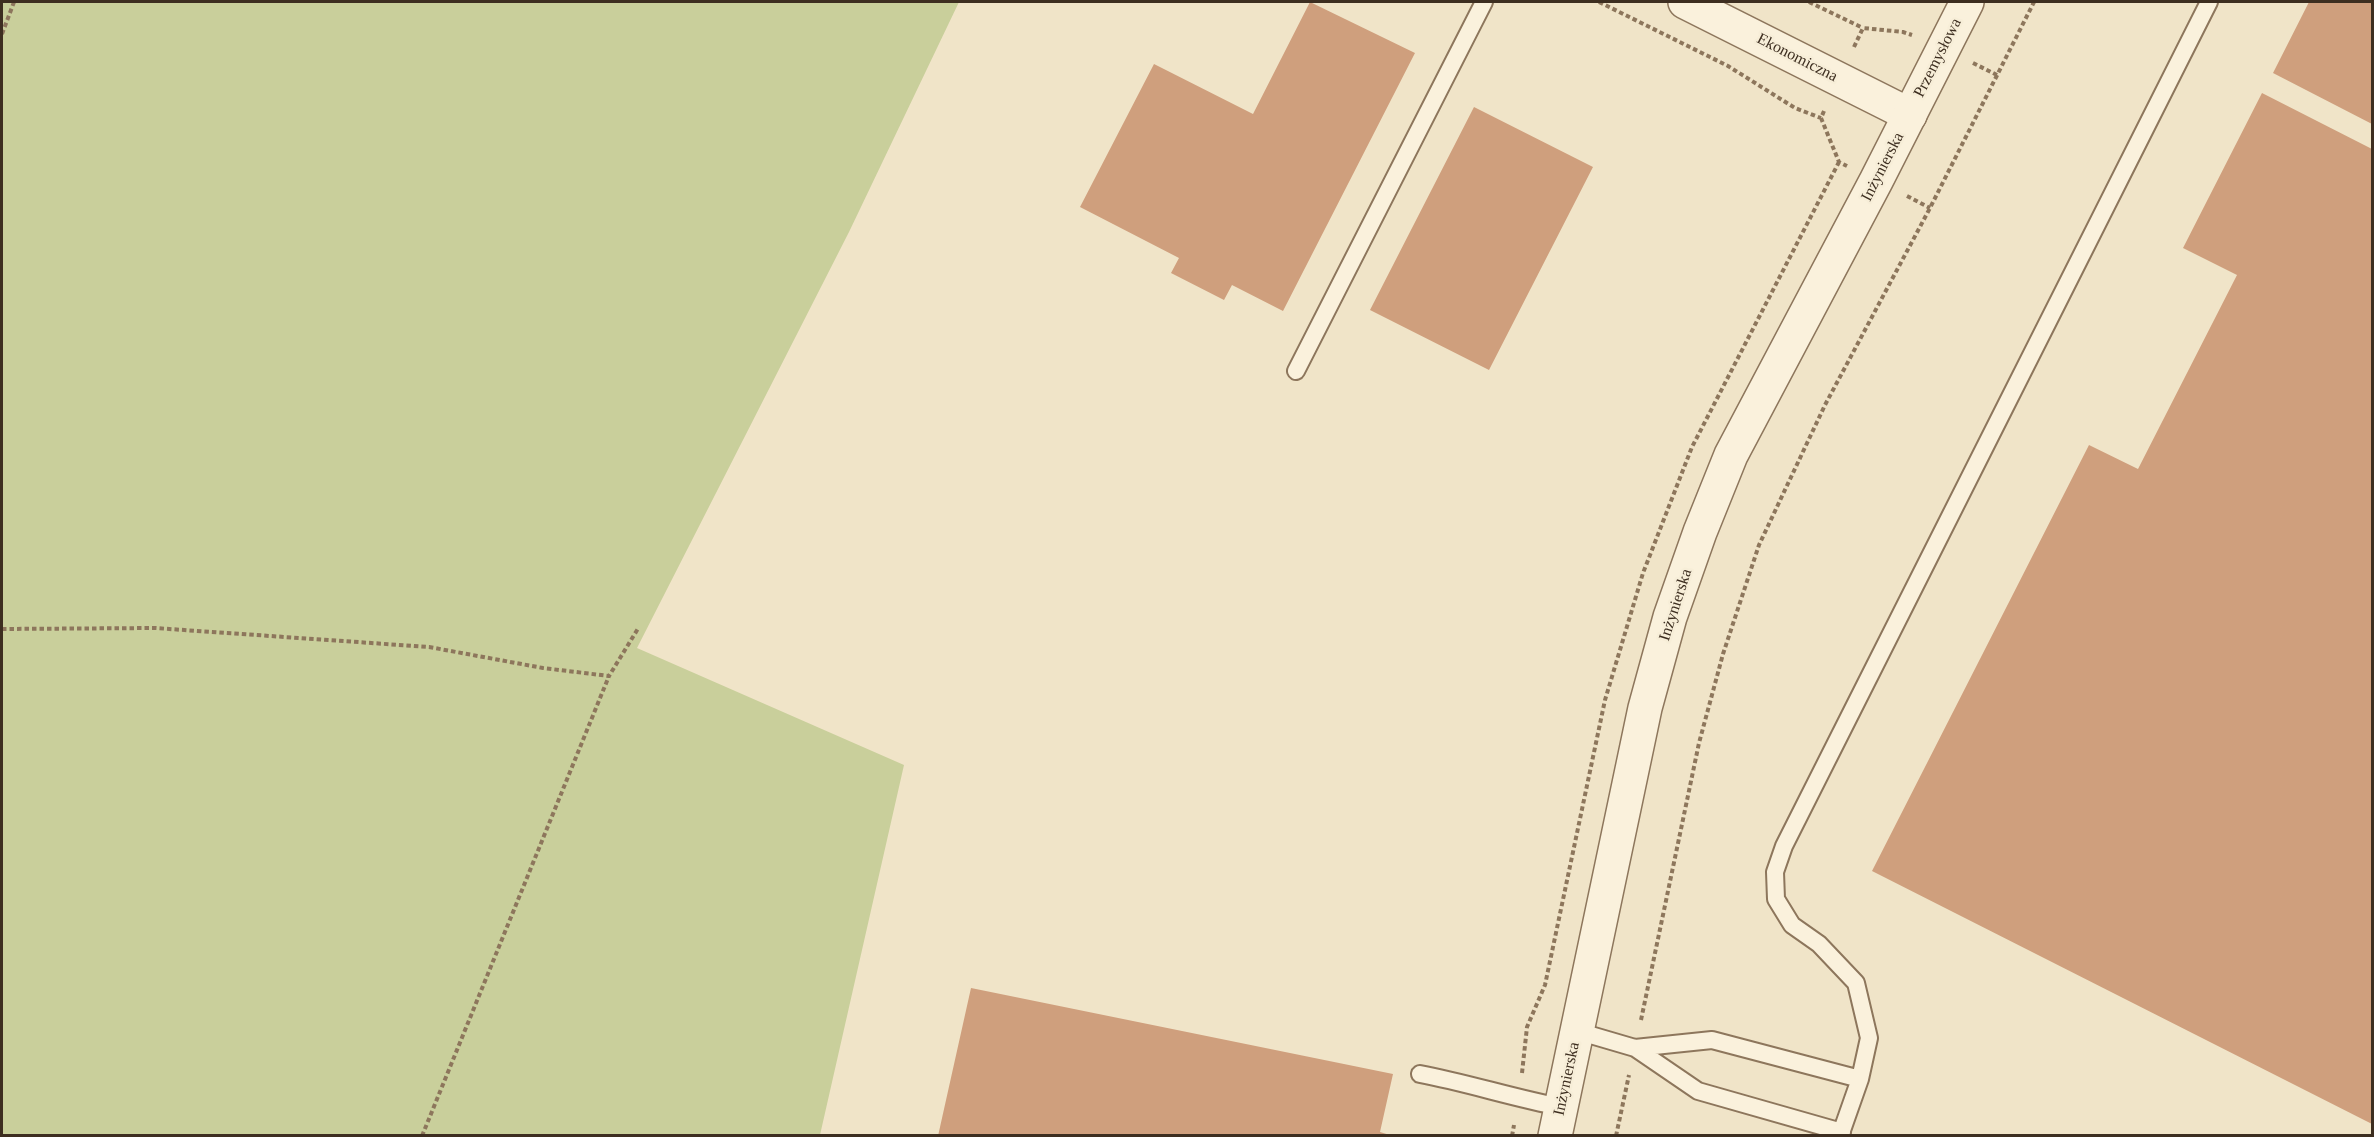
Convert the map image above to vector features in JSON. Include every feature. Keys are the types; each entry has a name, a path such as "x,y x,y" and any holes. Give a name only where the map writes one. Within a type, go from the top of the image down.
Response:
{"street":[{"name":"Ekonomiczna","path":"1685,2 1910,115"},
{"name":"Przemysłowa","path":"1910,115 1967,2"},
{"name":"Inżynierska","path":"1558,1121 1646,708 1670,617 1700,532 1731,455 1910,115"}],"lane":[{"path":"1296,371 1484,2"},
{"path":"1577,1031 1635,1048 1698,1092 1841,1134 1860,1079 1869,1038 1856,983 1820,944 1792,925 1776,899 1775,872 1784,846 2209,2"},
{"path":"1635,1048 1712,1040 1860,1079"},
{"path":"1420,1074 1470,1084 1519,1099 1558,1121"}],"path":[{"path":"2,34 14,2"},
{"path":"1599,2 1728,66 1795,108 1821,118"},
{"path":"1809,2 1863,28"},
{"path":"1616,1136 1700,743 1723,654 1759,545 1825,405 1930,208 2034,2"},
{"path":"422,1136 609,676 639,627"},
{"path":"2,629 155,628 429,647 543,668 609,676"}],"green space":[{"path":"2,2 959,2 849,232 637,648 904,765 820,1135 2,1135"}],"building":[{"path":"1310,2 1415,53 1283,311 1232,285 1224,300 1171,273 1179,258 1080,207 1154,64 1253,114"},
{"path":"2309,2 2372,2 2372,124 2273,73"},
{"path":"2262,93 2372,149 2372,1124 1872,871 2089,445 2138,469 2237,275 2183,248"},
{"path":"1474,107 1593,167 1489,370 1370,310"},
{"path":"971,988 1393,1074 1380,1132 1393,1136 938,1136"}]}
